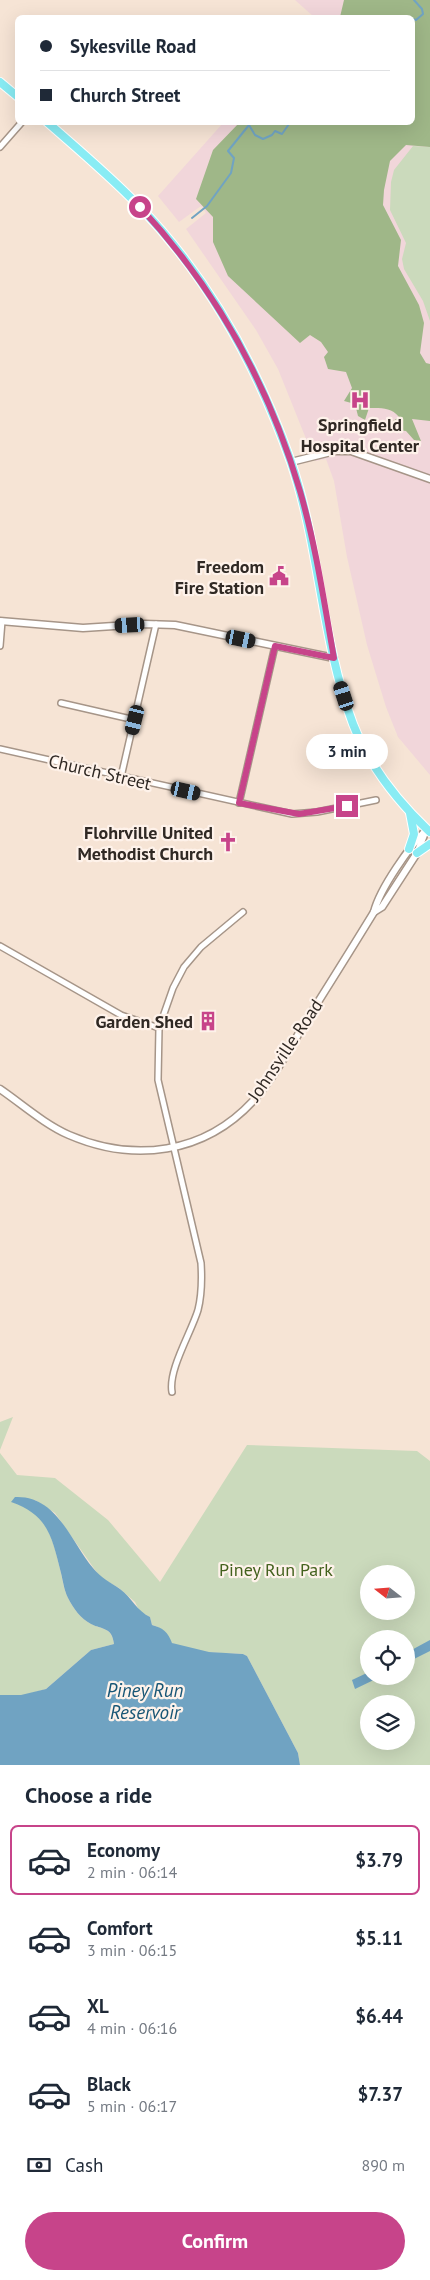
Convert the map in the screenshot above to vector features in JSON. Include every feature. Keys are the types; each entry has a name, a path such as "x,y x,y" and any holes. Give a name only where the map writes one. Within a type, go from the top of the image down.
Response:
{"main road":[{"path":"0,82 15,94"},
{"path":"50,125 109,176 140,207 196,276 221,312 248,361 291,462 309,523 334,658 347,705 365,748 383,777 410,812 428,830"},
{"path":"409,849 414,834 410,812"},
{"path":"418,853 430,844"}],"street":[{"path":"0,147 19,125"},
{"path":"291,462 335,451 352,451 430,479"},
{"path":"0,646 1,621 83,628 156,624 175,625 334,658"},
{"path":"121,776 156,624"},
{"path":"239,803 275,646"},
{"path":"61,704 135,720"},
{"name":"Church Street","path":"0,749 239,803 299,814 376,800"},
{"name":"Johnsville Road","path":"0,1088 67,1134 102,1148 149,1151 174,1148 190,1143 223,1126 254,1100 299,1033 374,912 379,898 409,849 428,830"},
{"name":"Johnsville Road","path":"374,912 382,908 418,853 428,830"},
{"path":"172,1392 172,1378 198,1310 202,1280 201,1263 158,1080 159,1028 173,988 184,967 201,947 243,912"},
{"path":"0,946 121,1015 159,1028"}],"shaded area":[{"name":"Springfield Hospital Center","path":"295,0 430,0 430,775 398,737 386,707 367,645 347,557 334,481 326,459 315,461 278,369 256,330 186,229 206,213 201,206 179,222 158,196 221,125 415,125 415,15 312,15"}],"green space":[{"path":"344,0 430,0 430,147 406,145 390,161 383,205 401,240 398,266 419,305 424,323 420,353 426,363 430,364 430,421 412,419 421,441 414,440 406,431 394,430 393,421 399,417 393,411 369,408 365,420 358,416 355,404 344,401 352,388 346,372 328,369 324,357 328,352 321,342 310,335 300,343 228,276 213,242 213,217 196,199 213,150 237,125 415,125 415,15 340,15"},
{"path":"413,146 430,147 430,321 423,301 404,269 402,259 406,243 390,210 391,182 394,170"},
{"path":"13,1417 0,1450 0,1422"},
{"name":"Piney Run Park","path":"247,1445 417,1451 430,1461 430,1765 300,1765 298,1753 247,1656 243,1654 196,1651 172,1643 162,1630 152,1625 150,1617 140,1612 135,1602 119,1588 100,1577 55,1513 35,1500 12,1502 30,1509 43,1522 54,1546 70,1602 84,1619 109,1632 114,1644 91,1650 46,1689 21,1696 0,1695 0,1453 17,1475 55,1478 108,1520 160,1582"}],"water":[{"name":"Piney Run Reservoir","path":"15,1497 30,1498 52,1512 62,1522 96,1571 120,1589 150,1617 152,1625 167,1633 172,1643 209,1652 243,1654 247,1656 298,1753 300,1765 0,1765 0,1695 21,1695 46,1689 91,1650 114,1644 109,1632 87,1622 72,1606 47,1529 34,1514 24,1507 11,1502"},
{"path":"430,1640 430,1651 415,1658 415,1648"},
{"path":"360,1676 360,1685 363,1685 355,1689 352,1680"}],"waterway":[{"path":"414,0 422,9 423,14 415,20"},
{"path":"192,218 207,206 231,173 234,158 228,151 249,125"},
{"path":"249,125 255,135 263,139 272,135 275,131 282,134 288,125"}],"place":[{"name":"Springfield Hospital Center","path":"360,400"},
{"name":"Freedom Fire Station","path":"279,576"},
{"name":"Flohrville United Methodist Church","path":"228,842"},
{"name":"Garden Shed","path":"208,1021"}],"route":[{"path":"140,207 182,255 216,304 247,358 276,423 291,462 309,523 334,658 275,646 239,803 292,814 317,812 347,806"}]}
